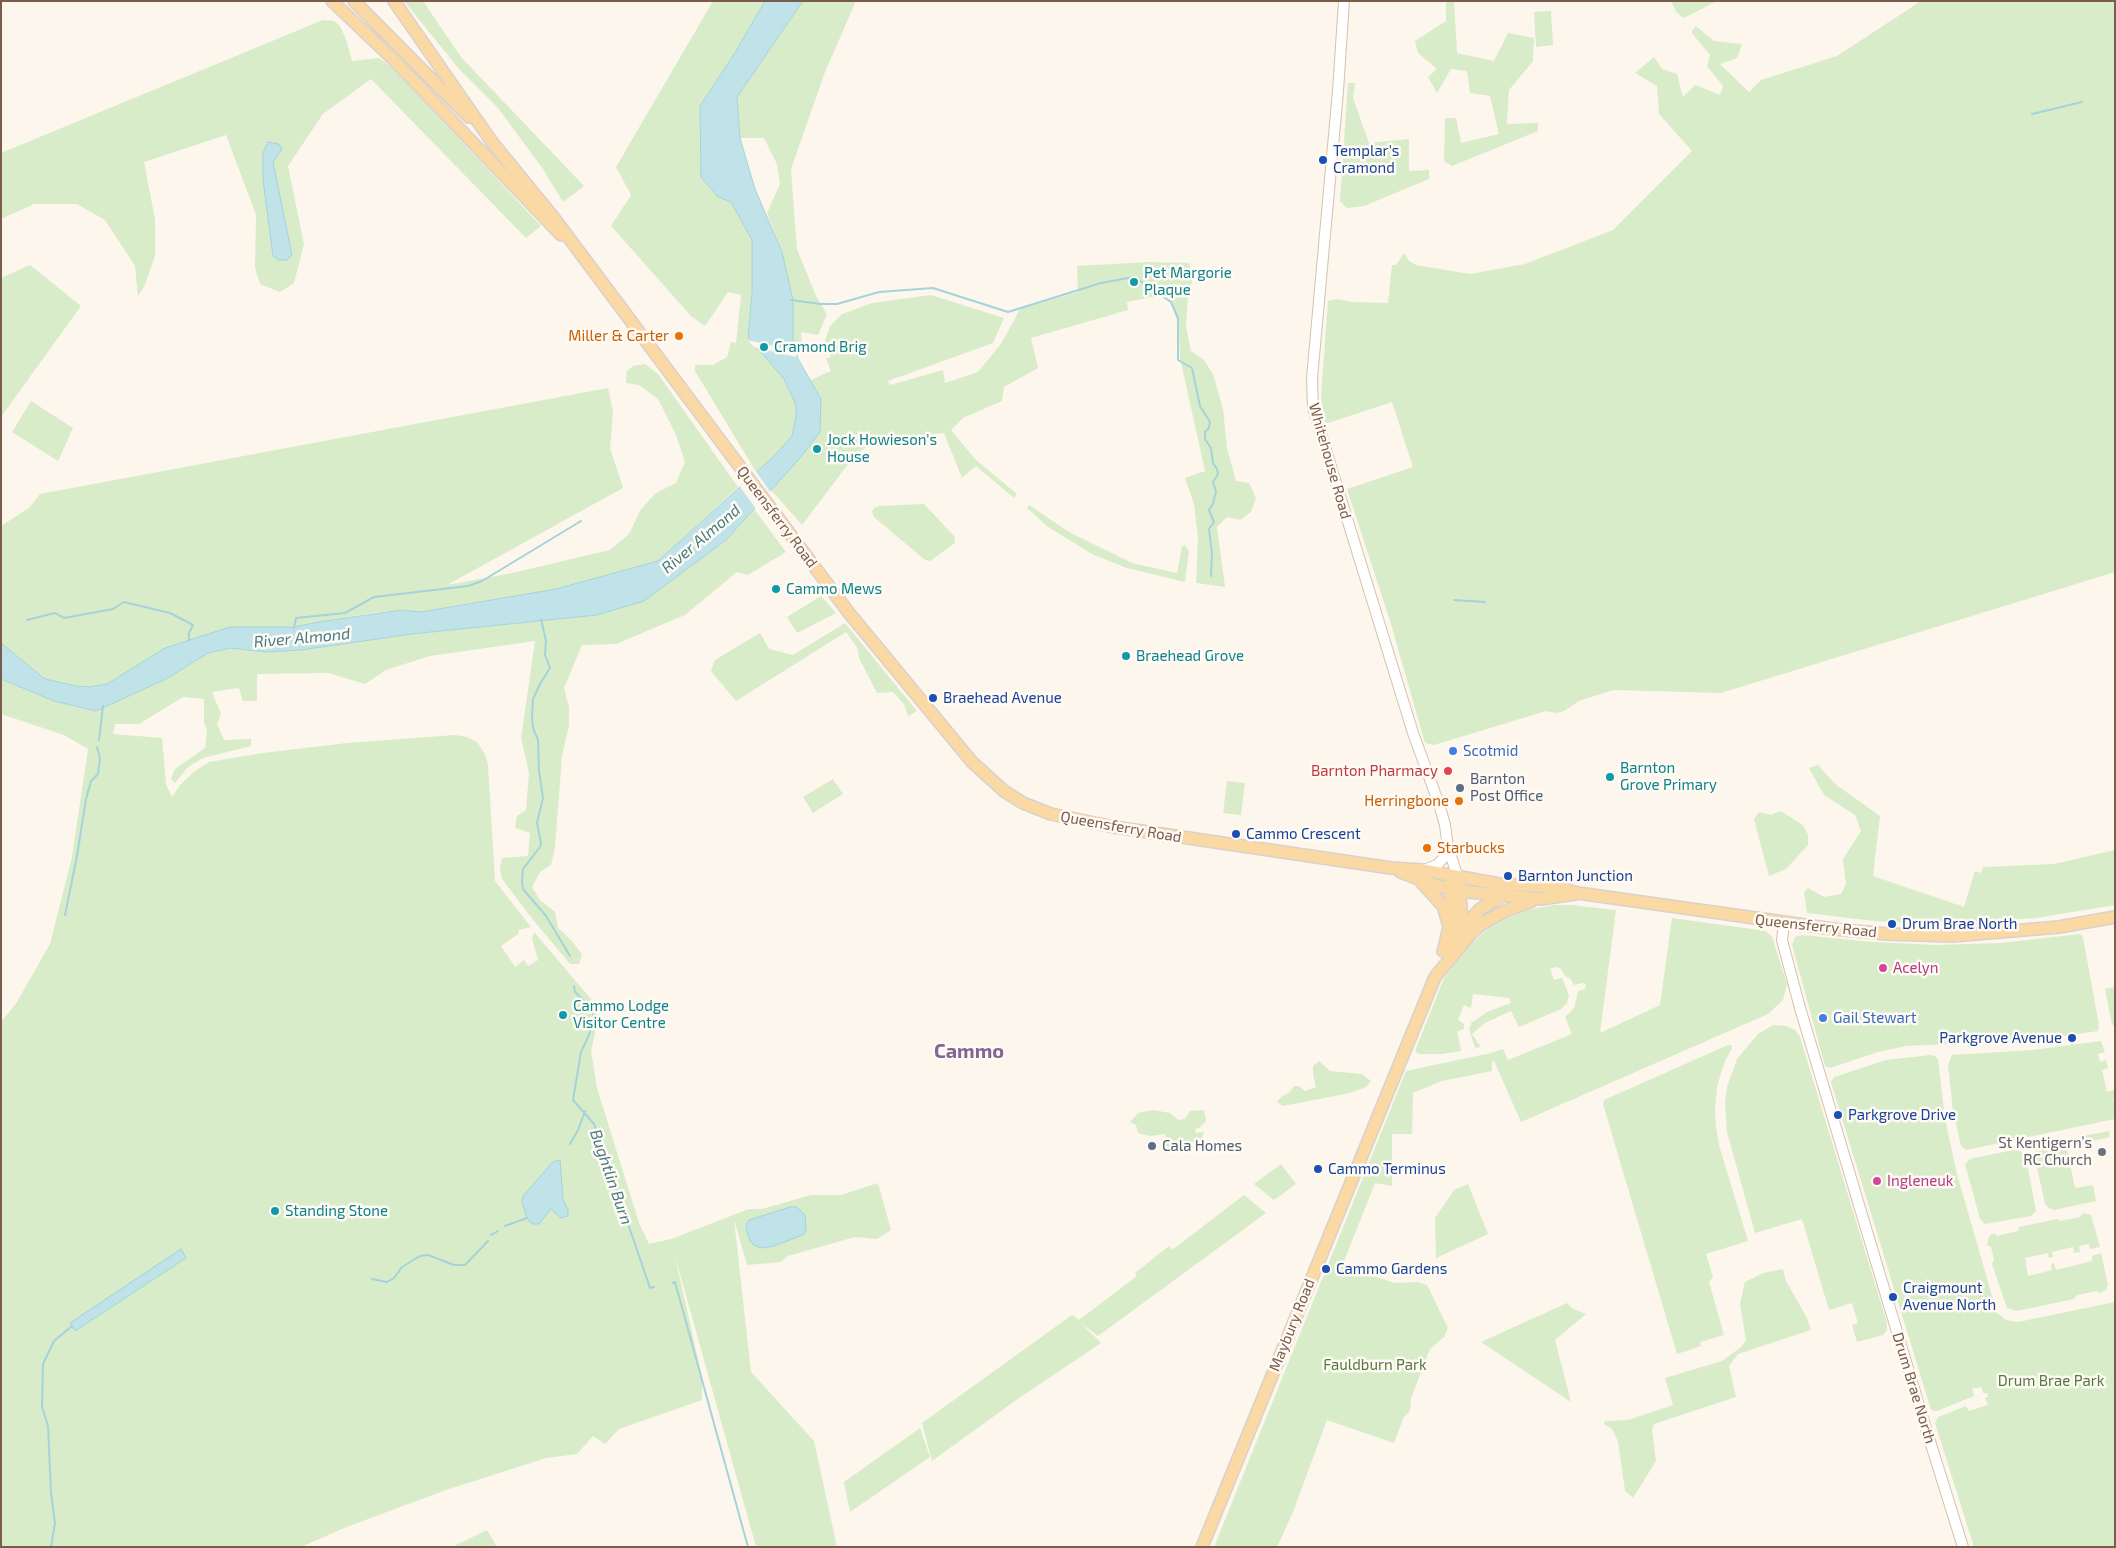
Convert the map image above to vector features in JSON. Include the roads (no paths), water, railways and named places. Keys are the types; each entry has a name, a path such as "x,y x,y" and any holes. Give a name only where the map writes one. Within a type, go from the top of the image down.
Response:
{"main road":[{"path":"332,1 393,59 546,222 577,250"},
{"path":"354,1 492,142"},
{"path":"394,1 492,142 554,218 577,250"},
{"name":"Queensferry Road","path":"577,250 849,614 972,762 985,776 1015,798 1050,814 1080,822 1391,868 1420,875 1456,890 1541,899 1578,894"},
{"path":"1420,875 1446,911 1448,932"},
{"name":"Queensferry Road","path":"1420,875 1454,877 1499,884 1555,887 1578,894 1784,924 1888,934 1953,936 2059,927 2115,917"},
{"path":"1454,877 1464,928 1461,944"},
{"path":"1443,951 1480,910 1501,896 1527,885"},
{"path":"1435,977 1448,932 1456,890"},
{"path":"1452,914 1464,928 1472,929 1519,905 1541,899"},
{"name":"Maybury Road","path":"1202,1547 1435,977 1461,944 1484,922"}],"street":[{"name":"Whitehouse Road","path":"1344,1 1312,399 1317,425 1372,596 1413,733 1446,825 1447,850 1454,877"},
{"path":"1420,875 1437,865 1447,850"},
{"name":"Drum Brae North","path":"1764,921 1776,928 1782,940 1963,1547"},
{"name":"Drum Brae North","path":"1782,940 1784,924"}],"water":[{"name":"River Almond","path":"765,1 803,1 737,97 740,138 755,189 782,252 793,300 793,341 798,352 797,357 821,399 820,432 800,458 726,540 644,601 597,615 412,634 301,650 266,652 231,648 208,653 166,679 96,711 54,701 1,679 1,643 45,679 90,687 107,684 165,648 230,627 294,627 401,610 421,612 556,589 658,561 774,456 792,436 796,417 796,405 784,379 748,337 752,293 752,240 731,202 718,197 701,177 700,106 736,51"},
{"path":"268,142 279,144 282,149 273,162 292,255 287,260 278,260 273,256 263,180 263,153"},
{"path":"560,1160 563,1199 568,1210 568,1216 561,1218 551,1209 539,1224 532,1224 527,1218 522,1202 523,1196 553,1162"},
{"path":"790,1207 797,1207 805,1215 806,1231 803,1235 774,1246 762,1248 755,1246 750,1241 746,1225 749,1220"},
{"path":"181,1249 186,1258 75,1331 70,1323"}],"waterway":[{"path":"2032,114 2082,102"},
{"path":"791,300 837,304 879,292 933,288 1008,312 1101,283 1134,277 1171,302 1178,318 1178,360 1192,368 1200,406 1210,422 1209,428 1205,432 1205,439 1211,448 1213,463 1218,474 1213,482 1216,491 1213,504 1209,510 1214,522 1209,529 1212,553 1211,576"},
{"name":"River Almond","path":"294,628 296,618 345,613 374,597 468,586 482,581 581,521"},
{"path":"1454,600 1485,602"},
{"path":"27,620 55,613 64,618 113,609 124,602 170,613 193,625 189,633 189,641"},
{"name":"Bughtlin Burn","path":"541,619 546,641 545,655 550,668 533,699 532,717 533,728 538,740 539,771 543,798 537,823 541,843 523,869 522,882 523,889 546,916 570,956"},
{"path":"99,740 103,706"},
{"path":"65,915 86,799 91,781 98,774 100,758 97,747"},
{"name":"Bughtlin Burn","path":"574,986 575,992 593,1010 593,1020 589,1035 581,1052 573,1100 594,1124 650,1288 654,1287"},
{"path":"570,1144 585,1111"},
{"path":"505,1226 527,1218"},
{"path":"491,1235 498,1231"},
{"path":"372,1279 387,1282 394,1278 402,1267 420,1256 428,1255 454,1265 465,1265 488,1241"},
{"name":"Bughtlin Burn","path":"673,1283 675,1282 748,1547"},
{"path":"51,1547 55,1523 51,1493 48,1426 42,1407 43,1364 54,1341 72,1326"}],"place":[{"name":"Templar's Cramond","path":"1323,160"},
{"name":"Pet Margorie Plaque","path":"1134,282"},
{"name":"Miller & Carter","path":"679,336"},
{"name":"Cramond Brig","path":"764,347"},
{"name":"Jock Howieson's House","path":"817,449"},
{"name":"Cammo Mews","path":"776,589"},
{"name":"Braehead Grove","path":"1126,656"},
{"name":"Braehead Avenue","path":"933,698"},
{"name":"Scotmid","path":"1453,751"},
{"name":"Barnton Pharmacy","path":"1448,771"},
{"name":"Barnton Grove Primary","path":"1610,777"},
{"name":"Barnton Post Office","path":"1460,788"},
{"name":"Herringbone","path":"1459,801"},
{"name":"Cammo Crescent","path":"1236,834"},
{"name":"Starbucks","path":"1427,848"},
{"name":"Barnton Junction","path":"1508,876"},
{"name":"Drum Brae North","path":"1892,924"},
{"name":"Acelyn","path":"1883,968"},
{"name":"Cammo Lodge Visitor Centre","path":"563,1015"},
{"name":"Gail Stewart","path":"1823,1018"},
{"name":"Parkgrove Avenue","path":"2072,1038"},
{"name":"Parkgrove Drive","path":"1838,1115"},
{"name":"Cala Homes","path":"1152,1146"},
{"name":"St Kentigern’s RC Church","path":"2102,1152"},
{"name":"Cammo Terminus","path":"1318,1169"},
{"name":"Ingleneuk","path":"1877,1181"},
{"name":"Standing Stone","path":"275,1211"},
{"name":"Cammo Gardens","path":"1326,1269"},
{"name":"Craigmount Avenue North","path":"1893,1297"}],"district":[{"name":"Cammo","path":"969,1051"}],"park label":[{"name":"Fauldburn Park","path":"1375,1365"},
{"name":"Drum Brae Park","path":"2051,1381"}]}
